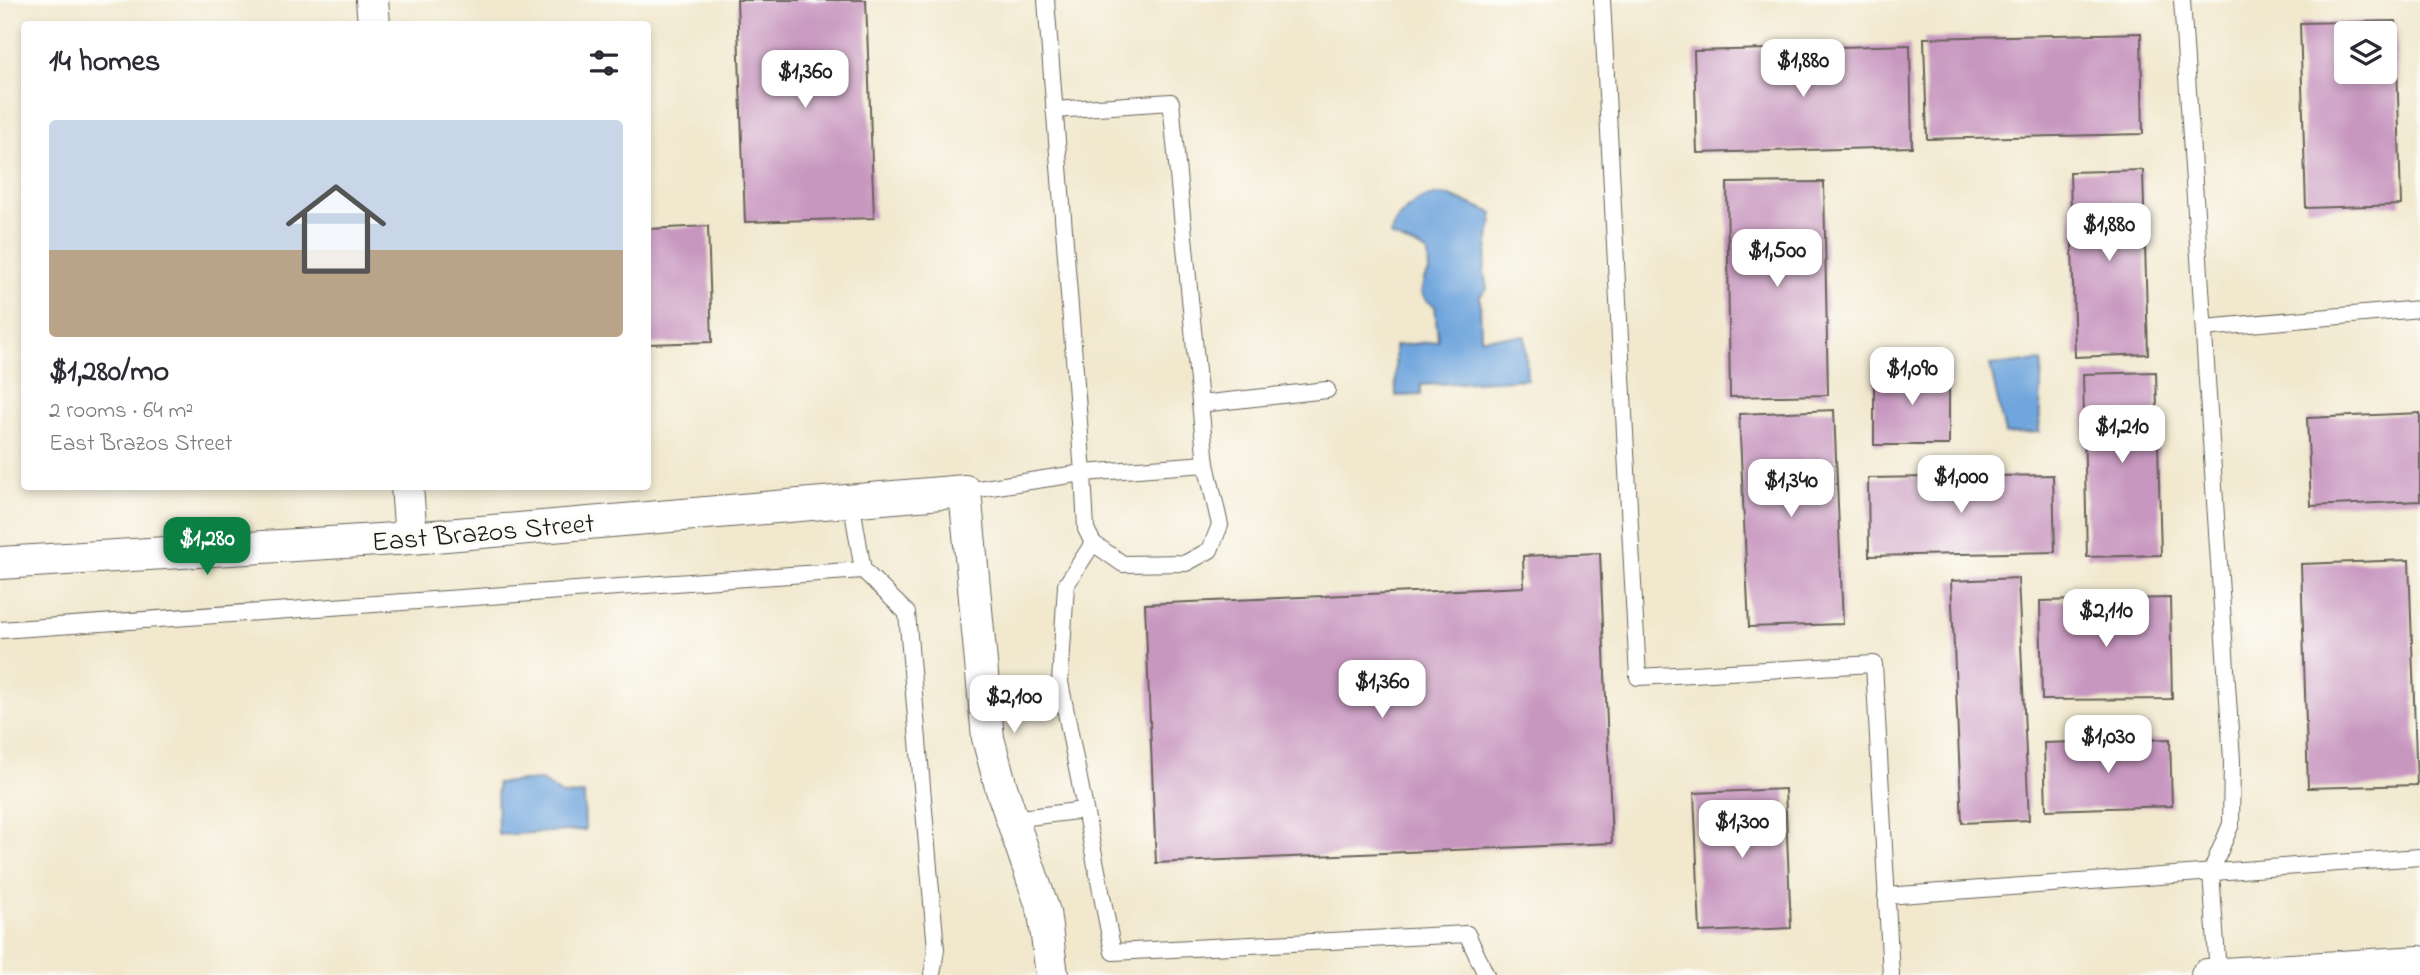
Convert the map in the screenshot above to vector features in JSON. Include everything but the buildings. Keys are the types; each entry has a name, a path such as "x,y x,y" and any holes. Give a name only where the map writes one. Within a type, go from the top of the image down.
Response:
{"street":[{"path":"372,0 374,21"},
{"path":"407,490 411,538"},
{"path":"965,491 988,738 1044,912 1052,975"},
{"name":"East Brazos Street","path":"0,564 411,538 965,491"},
{"path":"2207,975 2420,962"}],"lane":[{"path":"1046,0 1054,110 1083,473 1086,529 1093,543 1123,564 1186,563 1210,550 1220,525 1206,464 1171,102 1054,110"},
{"path":"1602,0 1638,677 1874,664 1891,975"},
{"path":"2182,0 2232,760 2231,824 2211,872 2218,975"},
{"path":"2204,328 2420,309"},
{"path":"1200,404 1327,390"},
{"path":"965,491 1083,473 1206,464"},
{"path":"851,500 863,570 907,612 936,949 932,975"},
{"path":"1093,543 1066,585 1060,682 1112,952 1467,934 1486,975"},
{"path":"0,630 863,570"},
{"path":"1013,819 1084,810"},
{"path":"1886,896 2420,857"}],"water":[{"path":"1435,195 1450,196 1493,213 1484,271 1487,289 1480,296 1481,338 1525,336 1527,379 1421,385 1421,395 1396,396 1395,346 1438,341 1435,306 1421,293 1424,279 1429,272 1428,253 1390,235 1407,209 1420,200"},
{"path":"2042,361 2039,432 2005,434 1990,365"},
{"path":"541,780 562,795 584,794 585,830 498,835 497,783"}]}
